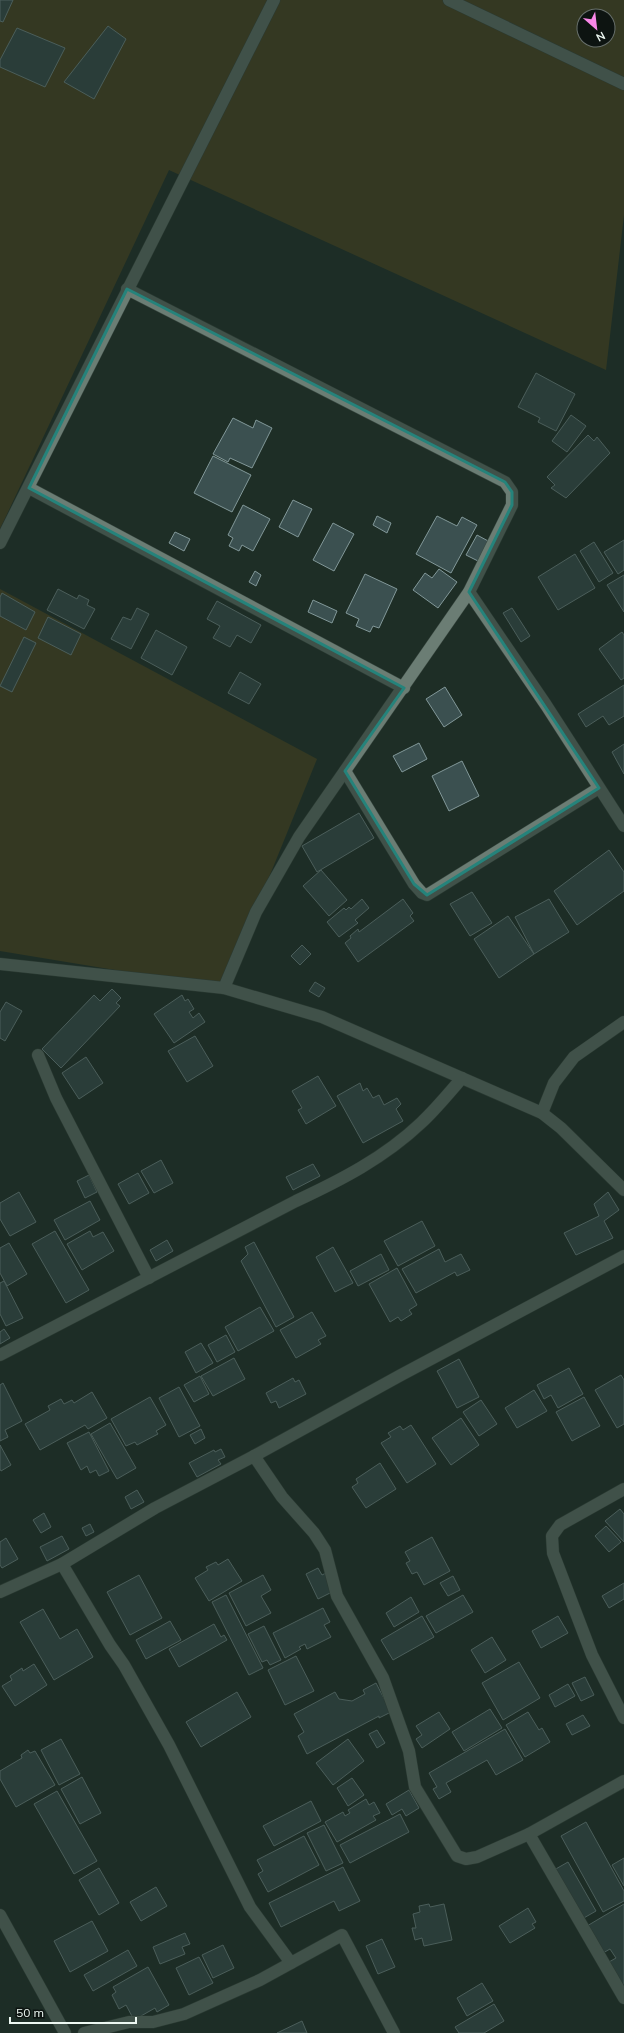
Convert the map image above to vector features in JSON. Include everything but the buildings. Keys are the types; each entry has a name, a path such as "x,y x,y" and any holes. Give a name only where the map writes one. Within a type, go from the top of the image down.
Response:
{"street":[{"path":"0,543 274,0"},
{"path":"449,0 624,84"},
{"path":"127,289 506,482 512,492 512,505 469,592 404,688 299,837 256,912 224,988"},
{"path":"29,488 404,688"},
{"path":"469,592 624,826"},
{"path":"345,771 414,884 422,893 427,895 600,788"},
{"path":"0,964 224,988 322,1017 542,1113 561,1128 624,1190"},
{"path":"542,1113 554,1083 574,1057 624,1022"},
{"path":"38,1055 56,1098 149,1278"},
{"path":"0,1355 296,1201 345,1178 379,1157 421,1123 462,1078"},
{"path":"0,1592 62,1564 155,1508 624,1256"},
{"path":"254,1456 282,1497 314,1533 325,1550 337,1596 383,1678 409,1751 415,1787 457,1856 466,1859 477,1857 529,1834 624,1781"},
{"path":"624,1489 560,1525 552,1536 553,1553 590,1648 624,1718"},
{"path":"62,1564 110,1645 124,1665 169,1745 250,1907 291,1963"},
{"path":"529,1834 624,1998"},
{"path":"0,1915 65,2033"},
{"path":"84,2033 129,2022 153,2022 184,2014 260,1980 342,1935 394,2033"}],"highlighted area":[{"path":"127,289 505,482 512,492 512,505 469,592 599,788 427,895 414,884 345,771 404,688 29,488"}],"shaded area":[{"path":"0,0 624,0 624,215 606,370 169,170 0,529"},
{"path":"0,589 317,759 224,988 0,951"}]}
